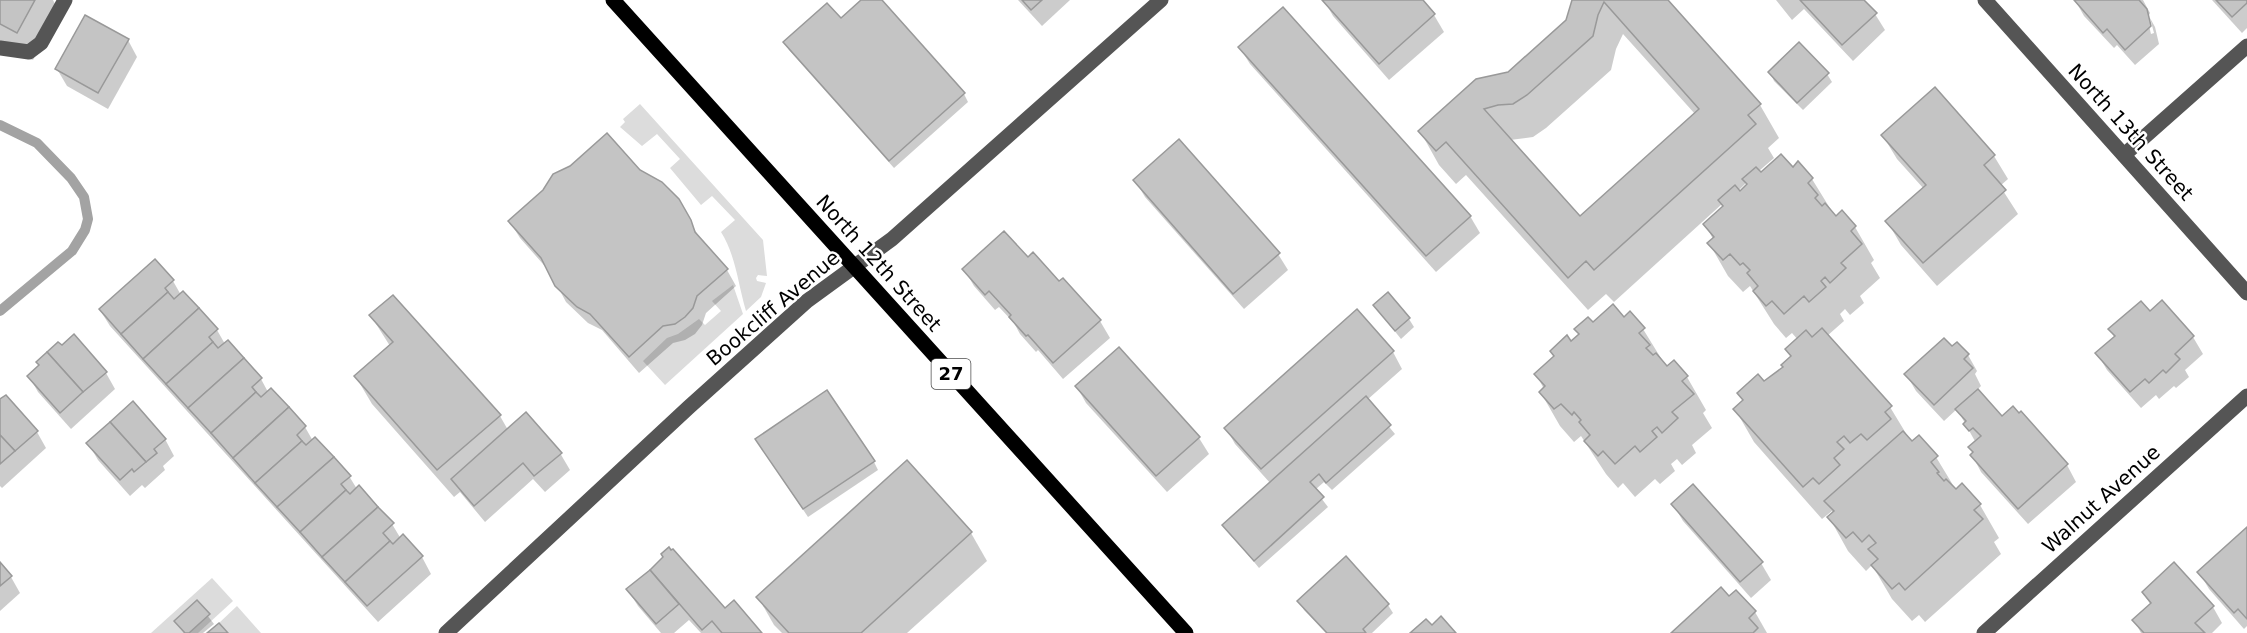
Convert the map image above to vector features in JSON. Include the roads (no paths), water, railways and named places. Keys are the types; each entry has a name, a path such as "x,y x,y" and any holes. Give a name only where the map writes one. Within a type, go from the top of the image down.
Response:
{"main road":[{"name":"North 12th Street","path":"613,0 1186,633"}],"street":[{"path":"0,48 29,52 41,42 65,0"},
{"name":"Bookcliff Avenue","path":"446,633 689,406 807,301 892,239 1161,0"},
{"name":"North 13th Street","path":"1985,0 2247,293"},
{"path":"2124,155 2247,46"},
{"name":"Walnut Avenue","path":"1984,633 2247,396"}],"waterway":[{"path":"0,125 37,143 71,178 84,197 88,219 85,230 72,251 0,311"}]}
